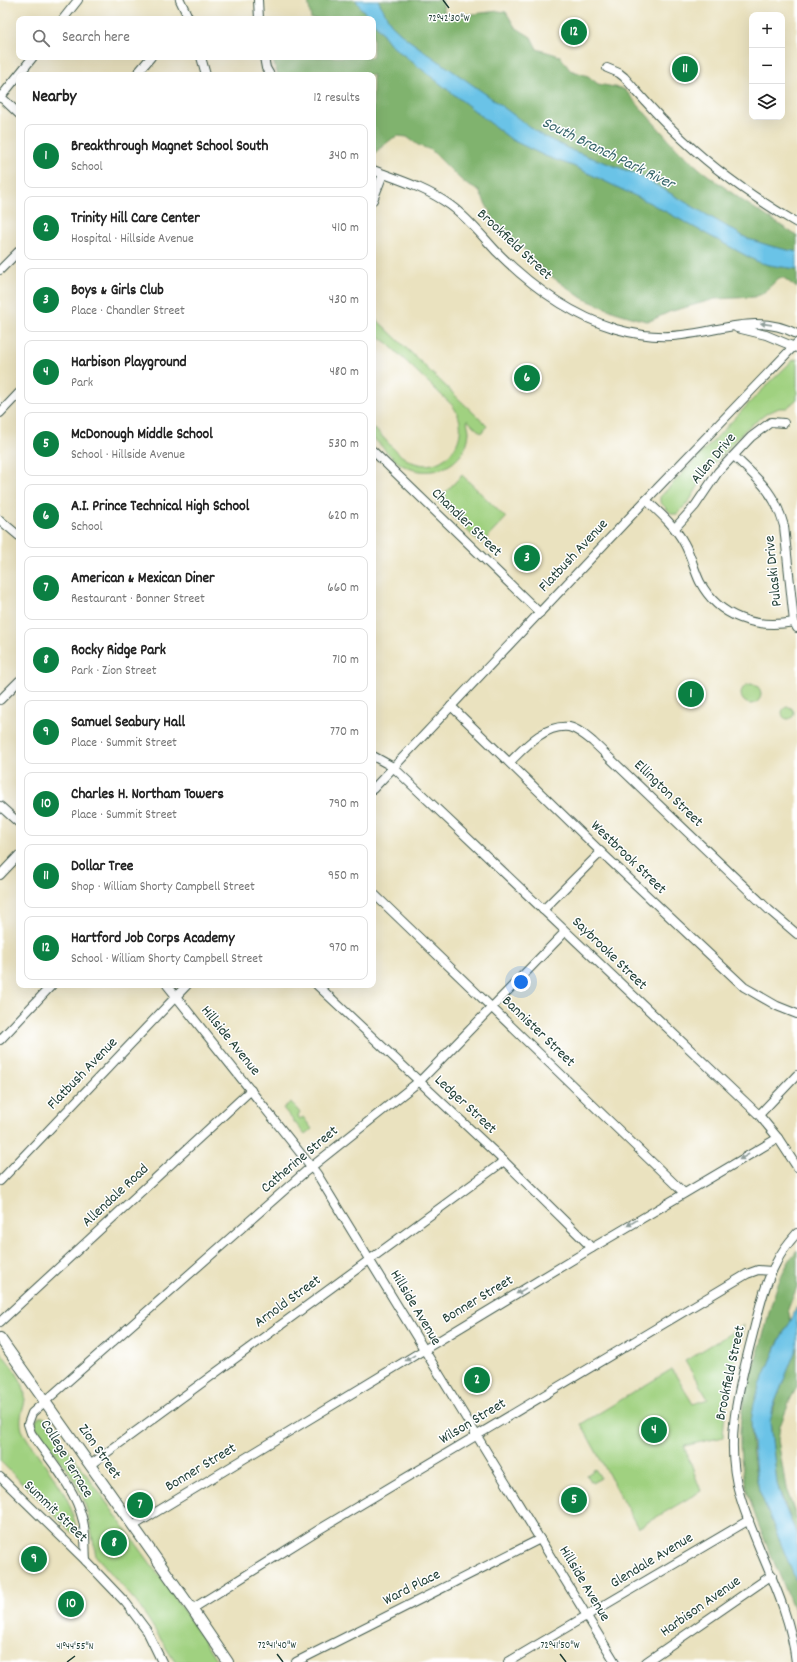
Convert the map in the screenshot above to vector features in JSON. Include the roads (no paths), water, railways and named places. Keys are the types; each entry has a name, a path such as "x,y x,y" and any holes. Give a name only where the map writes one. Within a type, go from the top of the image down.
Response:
{"main road":[{"name":"Zion Street","path":"0,1338 228,1662"}],"street":[{"path":"65,16 78,0"},
{"path":"180,0 188,16"},
{"path":"258,0 259,16"},
{"path":"21,72 31,60"},
{"path":"138,72 148,60"},
{"path":"202,60 205,72"},
{"path":"265,60 268,72"},
{"path":"607,68 624,77 671,129 709,163 750,193 797,223"},
{"path":"16,78 0,97 16,111"},
{"name":"Brookfield Street","path":"376,171 415,185 440,198 461,214 498,252 531,282 563,305 602,324 627,332 654,336 680,336 749,324 768,324 797,334"},
{"path":"376,192 383,174"},
{"path":"0,270 16,253"},
{"name":"Brookfield Street","path":"734,327 766,335 796,346"},
{"name":"Flatbush Avenue","path":"376,786 646,500 796,346"},
{"path":"0,413 16,396"},
{"name":"Allen Drive","path":"675,528 695,506 718,472 751,437 771,422 784,423"},
{"name":"Chandler Street","path":"376,454 540,613"},
{"name":"Pulaski Drive","path":"734,456 770,492 780,514 784,526 796,625"},
{"path":"646,500 675,528 690,553 700,582 715,603 743,620 762,624 796,625"},
{"path":"0,520 16,533"},
{"path":"0,700 16,683"},
{"name":"Westbrook Street","path":"451,706 601,852 744,987 777,1006 797,1014"},
{"name":"Ellington Street","path":"510,762 528,744 552,729 569,727 579,731 598,747 774,915 797,934"},
{"name":"Saybrooke Street","path":"376,758 393,768 759,1115 778,1138 797,1167"},
{"path":"0,806 16,820"},
{"path":"543,910 601,852"},
{"path":"0,875 16,858"},
{"name":"Bannister Street","path":"376,896 684,1193"},
{"name":"Catherine Street","path":"45,1402 312,1167 419,1082 565,932"},
{"path":"0,1040 49,988"},
{"name":"Hillside Avenue","path":"169,988 312,1167 615,1662"},
{"name":"Flatbush Avenue","path":"0,1181 184,988"},
{"name":"Ledger Street","path":"320,988 504,1161 592,1248"},
{"path":"759,1115 797,1075"},
{"name":"Allendale Road","path":"0,1322 251,1090"},
{"name":"Bonner Street","path":"133,1526 592,1248 778,1138"},
{"name":"Arnold Street","path":"90,1465 504,1161"},
{"name":"Brookfield Street","path":"796,1662 790,1628 772,1575 740,1496 733,1455 733,1427 740,1383 763,1297 772,1271 782,1252 797,1233"},
{"name":"Wilson Street","path":"192,1609 320,1529 747,1274 758,1270 772,1271"},
{"name":"College Terrace","path":"45,1402 30,1417 28,1424 29,1429 69,1485 78,1503 84,1522 86,1561"},
{"name":"Summit Street","path":"0,1477 86,1561 126,1603 147,1631 162,1662"},
{"name":"Glendale Avenue","path":"508,1662 749,1520"},
{"name":"Ward Place","path":"296,1662 540,1539"},
{"name":"Harbison Avenue","path":"646,1662 772,1575"}],"water":[{"path":"356,0 378,0 391,24 407,39 487,95 539,134 573,151 639,175 748,239 797,252 797,269 756,261 648,202 573,166 545,156 512,140 392,46 376,25 376,16 368,16"},
{"path":"797,1306 797,1347 773,1407 770,1423 777,1484 783,1503 797,1535 797,1583 759,1490 751,1422 754,1404 759,1388 781,1337 791,1321"}],"place":[{"name":"Hartford Job Corps Academy","path":"574,32"},
{"name":"Dollar Tree","path":"685,69"},
{"name":"A.I. Prince Technical High School","path":"527,378"},
{"name":"Boys & Girls Club","path":"527,558"},
{"name":"Breakthrough Magnet School South","path":"691,694"},
{"name":"Trinity Hill Care Center","path":"477,1380"},
{"name":"Harbison Playground","path":"654,1430"},
{"name":"McDonough Middle School","path":"574,1500"},
{"name":"American & Mexican Diner","path":"140,1505"},
{"name":"Rocky Ridge Park","path":"114,1543"},
{"name":"Samuel Seabury Hall","path":"34,1559"},
{"name":"Charles H. Northam Towers","path":"71,1604"}],"water label":[{"name":"South Branch Park River","path":"608,154"}]}
